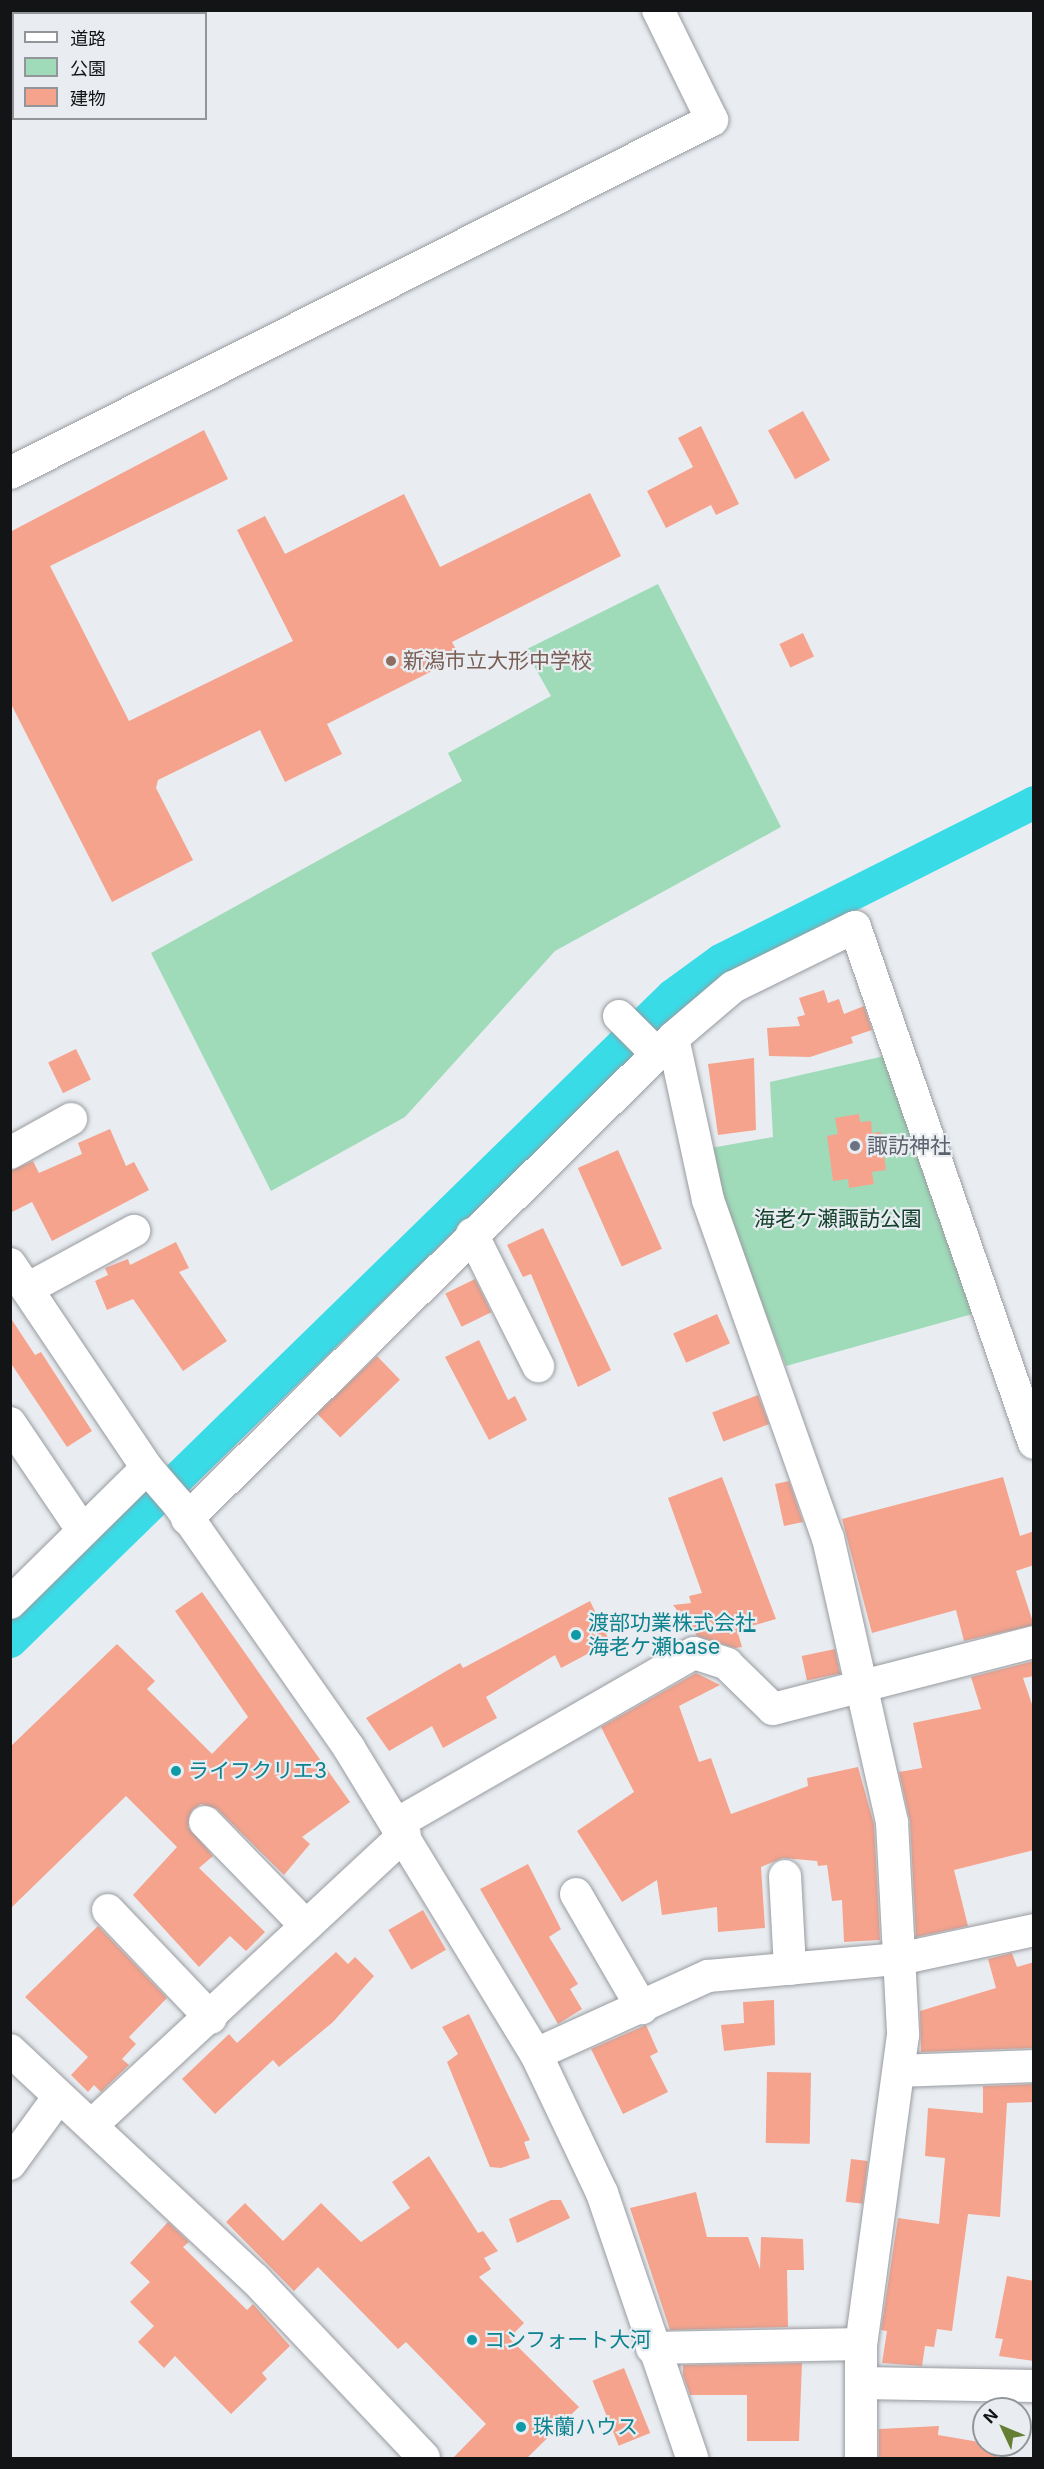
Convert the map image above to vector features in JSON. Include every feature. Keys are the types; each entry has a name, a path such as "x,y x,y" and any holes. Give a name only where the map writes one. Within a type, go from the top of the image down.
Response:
{"street":[{"path":"10,473 712,120 658,10"},
{"path":"183,1512 665,1046 733,987 855,927 1034,1443"},
{"path":"620,1016 665,1046 708,1200 828,1538 865,1685 892,1822 899,1959 899,2071 861,2344 861,2458"},
{"path":"10,1153 71,1119"},
{"path":"134,1231 19,1277 401,1829 536,2054 602,2193 652,2348 692,2458"},
{"path":"472,1234 538,1366"},
{"path":"10,1423 74,1518"},
{"path":"10,1603 152,1472"},
{"path":"92,2125 211,2018 401,1829 694,1653 727,1664 773,1709 1034,1642"},
{"path":"205,1822 306,1926"},
{"path":"784,1876 790,1969"},
{"path":"576,1894 642,2008"},
{"path":"108,1910 211,2018"},
{"path":"536,2054 642,2008 708,1976 899,1959 1034,1930"},
{"path":"10,2050 58,2098 92,2125 255,2279 424,2458"},
{"path":"899,2071 1034,2066"},
{"path":"10,2164 58,2098"},
{"path":"652,2348 861,2344"},
{"path":"861,2383 1034,2386"}],"green space":[{"path":"658,584 781,827 555,951 405,1117 271,1191 151,953 462,781 448,753 551,696 525,650"},
{"name":"海老ケ瀬諏訪公園","path":"893,1054 976,1313 786,1366 719,1193 711,1148 773,1137 770,1082"}],"building":[{"path":"803,411 830,460 795,479 768,430"},
{"path":"701,426 739,504 716,515 711,505 666,528 647,491 693,467 678,438"},
{"path":"204,430 228,479 50,566 129,721 293,641 237,530 265,516 285,554 404,494 440,567 590,493 621,556 452,642 460,657 327,724 342,754 285,782 260,730 158,780 156,788 193,860 112,902 10,702 10,532"},
{"path":"803,633 814,657 790,668 779,644"},
{"path":"824,990 828,1003 839,999 844,1014 864,1006 872,1030 851,1037 853,1043 810,1057 769,1056 767,1028 800,1026 797,1017 805,1015 799,998"},
{"path":"76,1049 91,1080 63,1093 48,1063"},
{"path":"754,1058 756,1130 718,1135 708,1064"},
{"path":"859,1114 860,1122 871,1121 872,1133 881,1132 886,1170 872,1172 874,1184 849,1188 848,1179 833,1181 827,1136 838,1134 835,1118"},
{"path":"110,1129 126,1166 134,1162 149,1190 52,1241 32,1202 10,1213 10,1171 33,1161 39,1173 82,1154 78,1143"},
{"path":"618,1150 662,1249 622,1267 578,1168"},
{"path":"543,1228 611,1370 578,1387 531,1274 523,1277 507,1245"},
{"path":"176,1242 189,1268 179,1272 227,1341 183,1371 133,1299 107,1310 95,1281 108,1275 105,1268 128,1259 130,1265"},
{"path":"475,1279 491,1312 462,1327 445,1293"},
{"path":"717,1314 730,1343 686,1363 673,1334"},
{"path":"10,1317 35,1355 41,1352 92,1431 67,1447 10,1362"},
{"path":"479,1340 508,1400 515,1396 527,1420 489,1440 445,1357"},
{"path":"377,1356 400,1380 340,1437 317,1414"},
{"path":"758,1395 769,1424 723,1442 712,1413"},
{"path":"722,1477 776,1619 737,1630 742,1647 735,1648 697,1636 673,1605 691,1603 689,1596 702,1593 668,1498"},
{"path":"1003,1477 1020,1536 1034,1531 1034,1565 1016,1571 1034,1625 964,1641 956,1610 872,1633 842,1519"},
{"path":"789,1481 803,1522 784,1526 775,1484"},
{"path":"202,1592 350,1802 302,1837 310,1844 284,1875 217,1809 201,1804 192,1810 188,1827 213,1856 199,1868 265,1932 246,1951 230,1936 199,1967 133,1895 177,1847 126,1796 10,1909 10,1747 117,1644 155,1681 147,1689 212,1754 248,1717 175,1611"},
{"path":"590,1601 610,1642 561,1668 555,1655 486,1697 497,1718 443,1748 432,1726 389,1751 366,1718 460,1663 463,1668"},
{"path":"835,1649 840,1673 807,1681 802,1656"},
{"path":"1034,1661 1034,1676 1023,1678 1034,1710 1034,1850 954,1870 968,1926 916,1937 910,1821 899,1772 922,1768 913,1723 981,1709 971,1677"},
{"path":"696,1673 720,1685 679,1706 699,1762 711,1758 731,1814 808,1786 807,1778 858,1767 874,1824 880,1940 844,1942 842,1900 832,1901 827,1865 818,1866 817,1861 783,1858 761,1867 765,1928 718,1932 717,1907 662,1915 657,1880 622,1902 577,1831 634,1792 601,1727"},
{"path":"528,1864 561,1929 549,1937 578,1984 570,1989 582,2009 558,2024 480,1889"},
{"path":"423,1910 446,1950 411,1970 388,1930"},
{"path":"98,1926 167,1998 129,2037 136,2044 122,2059 129,2065 101,2092 94,2085 88,2092 71,2075 88,2057 25,1997"},
{"path":"336,1952 348,1964 355,1957 374,1976 333,2022 279,2067 273,2060 215,2114 182,2079 229,2034 237,2043"},
{"path":"1012,1953 1017,1967 1034,1962 1034,2048 921,2052 920,2011 996,1988 988,1959"},
{"path":"774,2000 775,2045 724,2051 721,2025 744,2023 743,2002"},
{"path":"469,2014 530,2140 524,2142 530,2158 501,2168 490,2167 447,2062 458,2054 442,2027"},
{"path":"646,2025 658,2052 650,2056 668,2092 623,2114 591,2049"},
{"path":"767,2072 811,2073 810,2144 766,2143"},
{"path":"1034,2084 1034,2102 1007,2103 1000,2217 968,2214 952,2331 937,2329 934,2347 925,2346 922,2366 882,2363 887,2331 881,2330 898,2218 939,2224 945,2158 925,2156 928,2108 983,2113 983,2086"},
{"path":"429,2156 478,2233 483,2231 498,2251 484,2258 491,2269 479,2277 524,2323 509,2338 579,2407 527,2458 453,2458 486,2424 406,2342 398,2349 318,2267 294,2291 226,2222 245,2203 283,2241 321,2203 361,2242 410,2208 392,2182"},
{"path":"851,2159 868,2161 863,2204 846,2202"},
{"path":"696,2192 707,2237 748,2237 760,2269 761,2237 803,2239 804,2270 787,2270 788,2327 670,2330 630,2208"},
{"path":"551,2200 561,2200 570,2218 517,2243 509,2219"},
{"path":"168,2222 189,2242 183,2247 247,2310 253,2304 290,2346 262,2373 267,2379 231,2414 175,2356 164,2368 138,2342 154,2326 130,2302 150,2282 130,2263"},
{"path":"1007,2276 1034,2281 1034,2361 999,2356 1003,2339 995,2338"},
{"path":"802,2363 799,2441 747,2441 747,2395 690,2395 683,2375 683,2365"},
{"path":"624,2368 650,2433 619,2446 592,2381"},
{"path":"939,2426 938,2435 972,2441 972,2457 996,2458 879,2458 879,2429"}],"waterway":[{"path":"10,1641 672,995 720,960 1034,802"}],"place":[{"name":"新潟市立大形中学校","path":"391,661"},
{"name":"諏訪神社","path":"855,1146"},
{"name":"渡部功業株式会社 海老ケ瀬base","path":"576,1635"},
{"name":"ライフクリエ3","path":"176,1771"},
{"name":"コンフォート大河","path":"472,2340"},
{"name":"珠蘭ハウス","path":"521,2427"}]}
